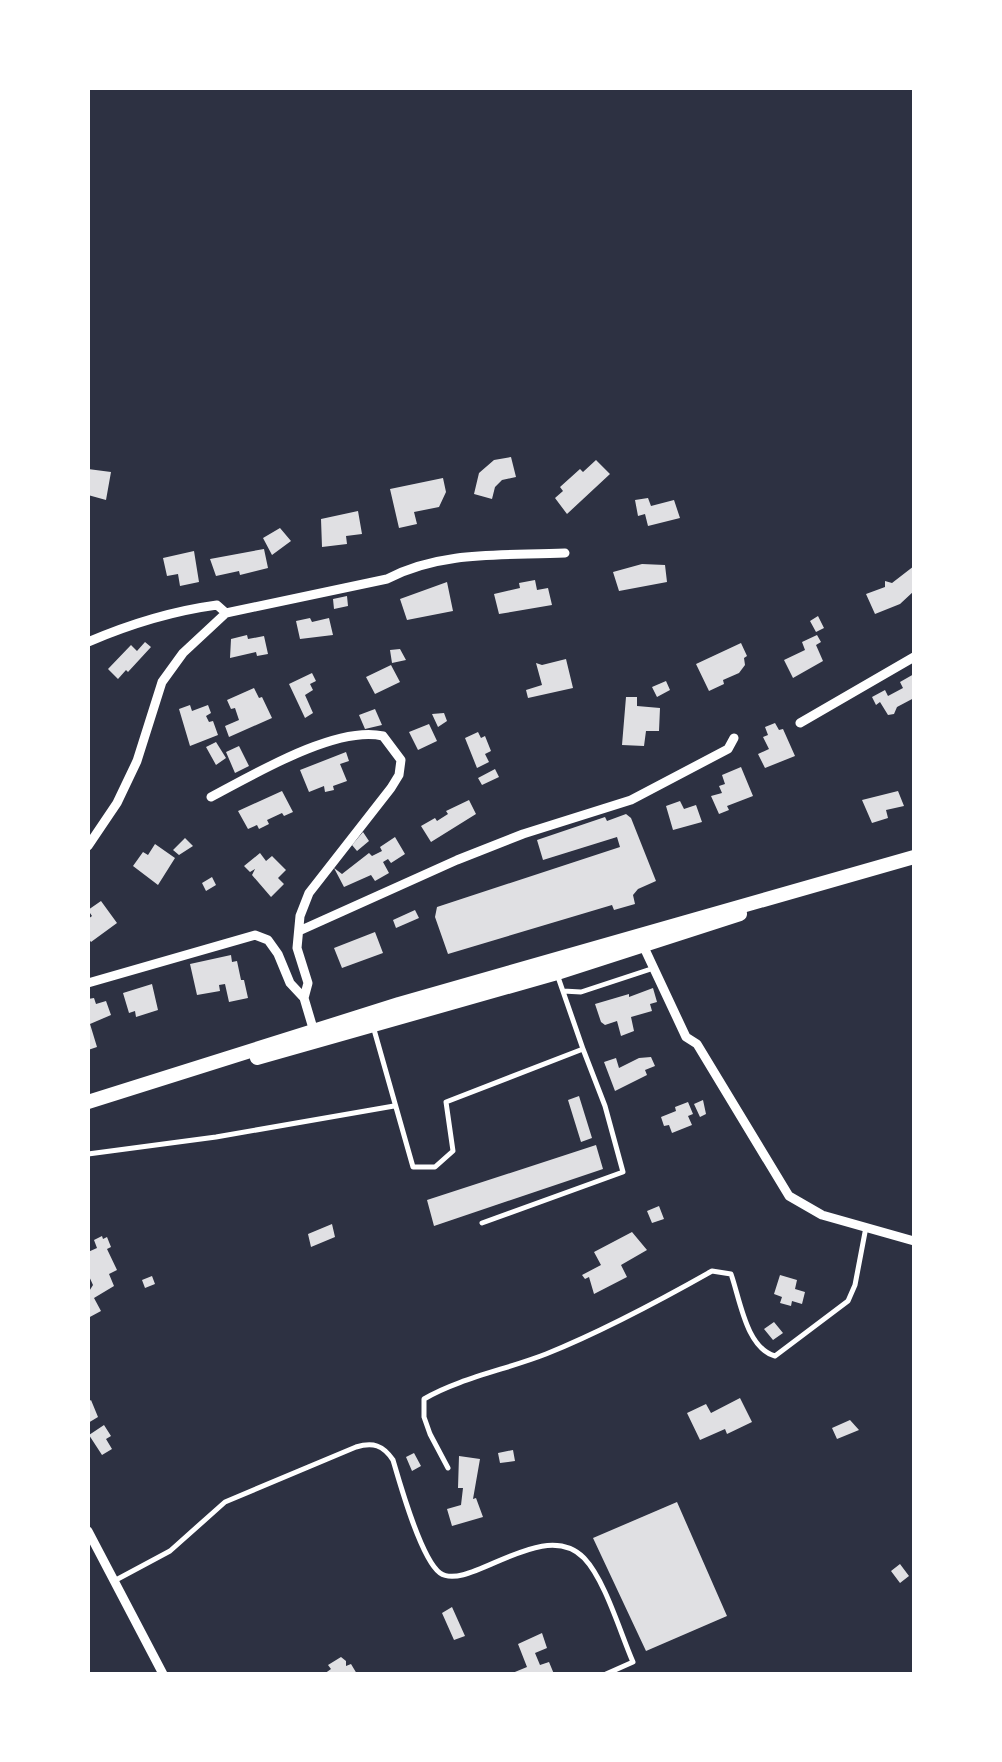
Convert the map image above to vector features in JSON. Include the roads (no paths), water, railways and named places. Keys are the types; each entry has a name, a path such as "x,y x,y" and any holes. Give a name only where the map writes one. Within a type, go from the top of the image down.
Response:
{"main road":[{"path":"88,1102 555,967 914,856"}],"street":[{"path":"88,846 117,804 137,761 162,682 183,654 226,613 387,579 411,566 444,558 565,554"},
{"path":"88,642 125,626 187,609 217,604 226,613"},
{"path":"800,723 914,657"},
{"path":"211,797 296,752 368,732 382,736 401,760 399,774 309,892 300,916 298,948 308,983 304,998"},
{"path":"299,931 490,847 631,800 728,749 734,738"},
{"path":"88,983 255,934 268,940 278,954 290,983 304,998 316,1037"},
{"path":"641,941 686,1038 697,1044 789,1196 822,1215 914,1241"},
{"path":"88,1531 163,1674"}],"lane":[{"path":"482,1223 622,1172 605,1106 555,967"},
{"path":"563,991 581,992 654,968"},
{"path":"371,1020 413,1167 434,1168 452,1151 446,1102 582,1049"},
{"path":"88,1154 216,1137 394,1106"},
{"path":"448,1468 424,1417 424,1399 436,1392 580,1340 712,1271 731,1274 755,1341 762,1351 775,1356 848,1301 855,1285 866,1227"},
{"path":"114,1581 170,1550 226,1502 356,1448 376,1445 384,1448 392,1460 422,1544 440,1573 462,1574 510,1555 548,1546 562,1545 582,1556 593,1571 633,1662 606,1674"}]}
